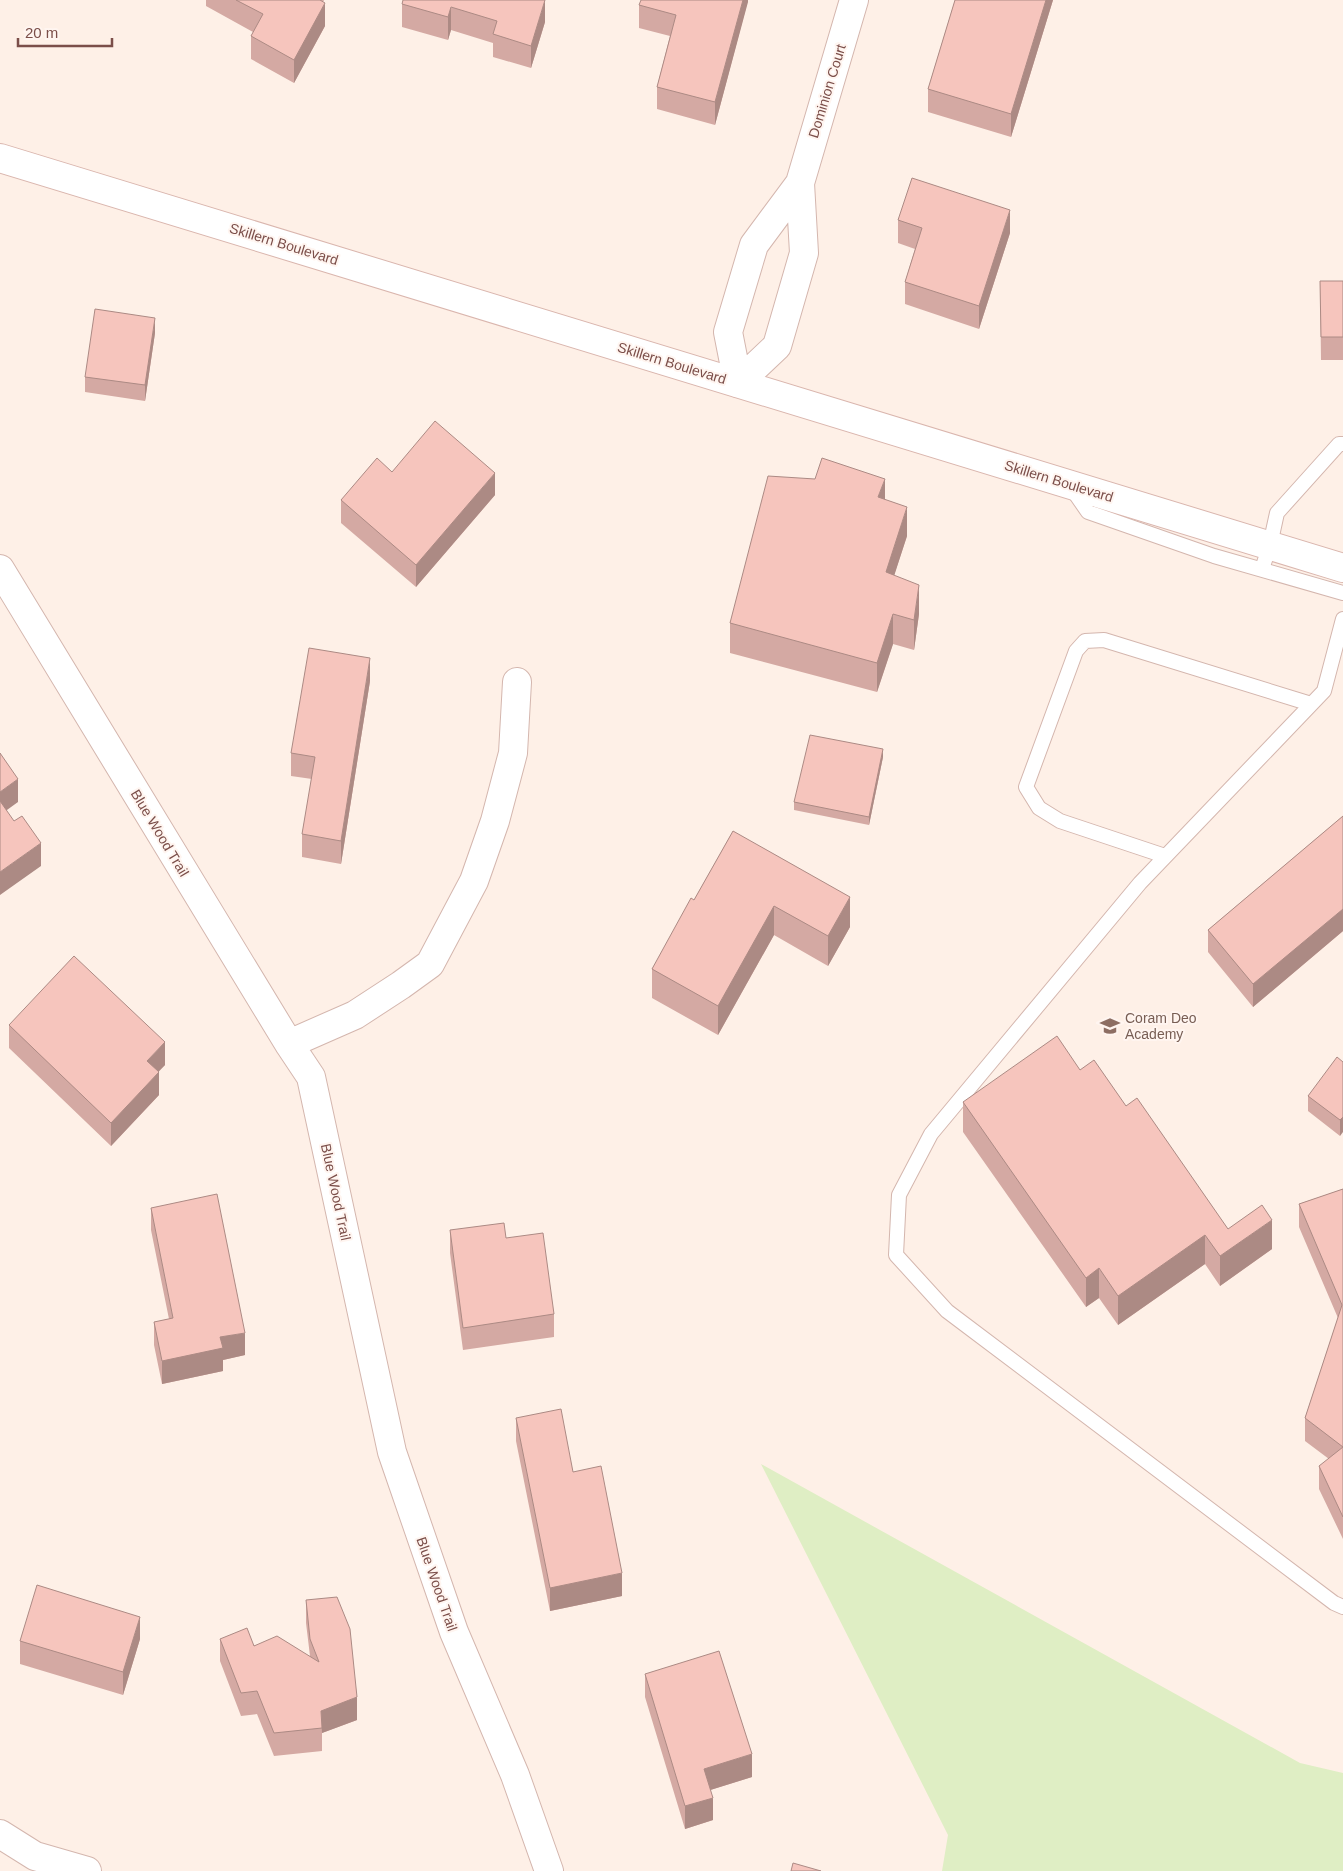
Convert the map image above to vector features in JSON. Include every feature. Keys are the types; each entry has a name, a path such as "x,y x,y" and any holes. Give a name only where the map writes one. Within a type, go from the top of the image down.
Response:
{"street":[{"name":"Dominion Court","path":"738,383 777,346 804,253 800,183 854,0"},
{"name":"Skillern Boulevard","path":"0,158 1068,484 1266,557 1343,568"},
{"name":"Dominion Court","path":"738,383 728,332 754,245 800,183"},
{"name":"Blue Wood Trail","path":"0,569 289,1044 311,1077 392,1452 454,1632 515,1775 549,1871"},
{"path":"289,1044 355,1014 430,964 474,881 495,821 513,753 516,682"},
{"path":"0,1834 35,1856 87,1871"}],"lane":[{"path":"1343,444 1340,444 1278,513 1266,557 1343,593"},
{"path":"1343,619 1324,691 1140,883 931,1134 899,1195 896,1255 947,1311 1326,1597 1343,1607"},
{"path":"1165,856 1060,820 1039,808 1026,787 1076,651 1086,641 1104,640 1311,704"}],"green space":[{"path":"761,1464 1300,1763 1343,1773 1343,1871 942,1871 948,1835"}],"building":[{"path":"236,0 320,0 325,3 294,60 251,36 263,14"},
{"path":"403,0 545,0 531,46 493,34 497,21 451,7 448,17 402,4"},
{"path":"641,0 743,0 715,102 657,87 676,15 639,5"},
{"path":"955,0 1046,0 1011,114 928,89"},
{"path":"912,178 1010,210 979,306 905,282 922,228 898,220"},
{"path":"1320,281 1343,281 1343,337 1321,337"},
{"path":"95,309 155,318 145,385 85,377"},
{"path":"435,421 495,473 416,565 341,500 377,458 392,472"},
{"path":"822,458 885,479 878,497 907,507 886,572 919,585 914,620 893,614 877,663 730,623 768,476 815,479"},
{"path":"309,648 370,658 341,841 302,834 315,757 291,753"},
{"path":"810,735 883,749 869,817 794,802"},
{"path":"0,753 18,779 0,792"},
{"path":"0,801 14,821 22,816 41,843 0,872"},
{"path":"1343,816 1343,909 1253,984 1208,930"},
{"path":"733,831 850,897 828,936 774,906 718,1006 652,969 691,898 694,900"},
{"path":"74,956 165,1042 147,1061 159,1072 111,1123 9,1025"},
{"path":"1057,1036 1080,1070 1094,1060 1126,1106 1137,1098 1228,1229 1262,1205 1272,1220 1220,1256 1205,1235 1118,1296 1099,1268 1086,1278 963,1102"},
{"path":"1337,1057 1343,1062 1343,1117 1340,1120 1308,1096"},
{"path":"1343,1189 1343,1447 1305,1418 1342,1305 1299,1204"},
{"path":"217,1194 245,1333 220,1337 223,1348 162,1361 154,1322 173,1318 151,1208"},
{"path":"504,1223 506,1238 543,1233 554,1314 463,1328 450,1230"},
{"path":"561,1409 573,1472 601,1466 622,1573 550,1588 516,1418"},
{"path":"1343,1447 1343,1517 1319,1466"},
{"path":"37,1585 140,1617 123,1672 20,1641"},
{"path":"337,1597 350,1629 357,1697 321,1711 322,1728 274,1733 257,1691 241,1693 220,1639 247,1628 254,1646 277,1636 319,1662 310,1639 306,1600"},
{"path":"719,1651 752,1754 704,1769 713,1798 685,1806 645,1674"},
{"path":"793,1863 821,1871 791,1871"}],"place":[{"name":"Coram Deo Academy","path":"1110,1026"}]}
